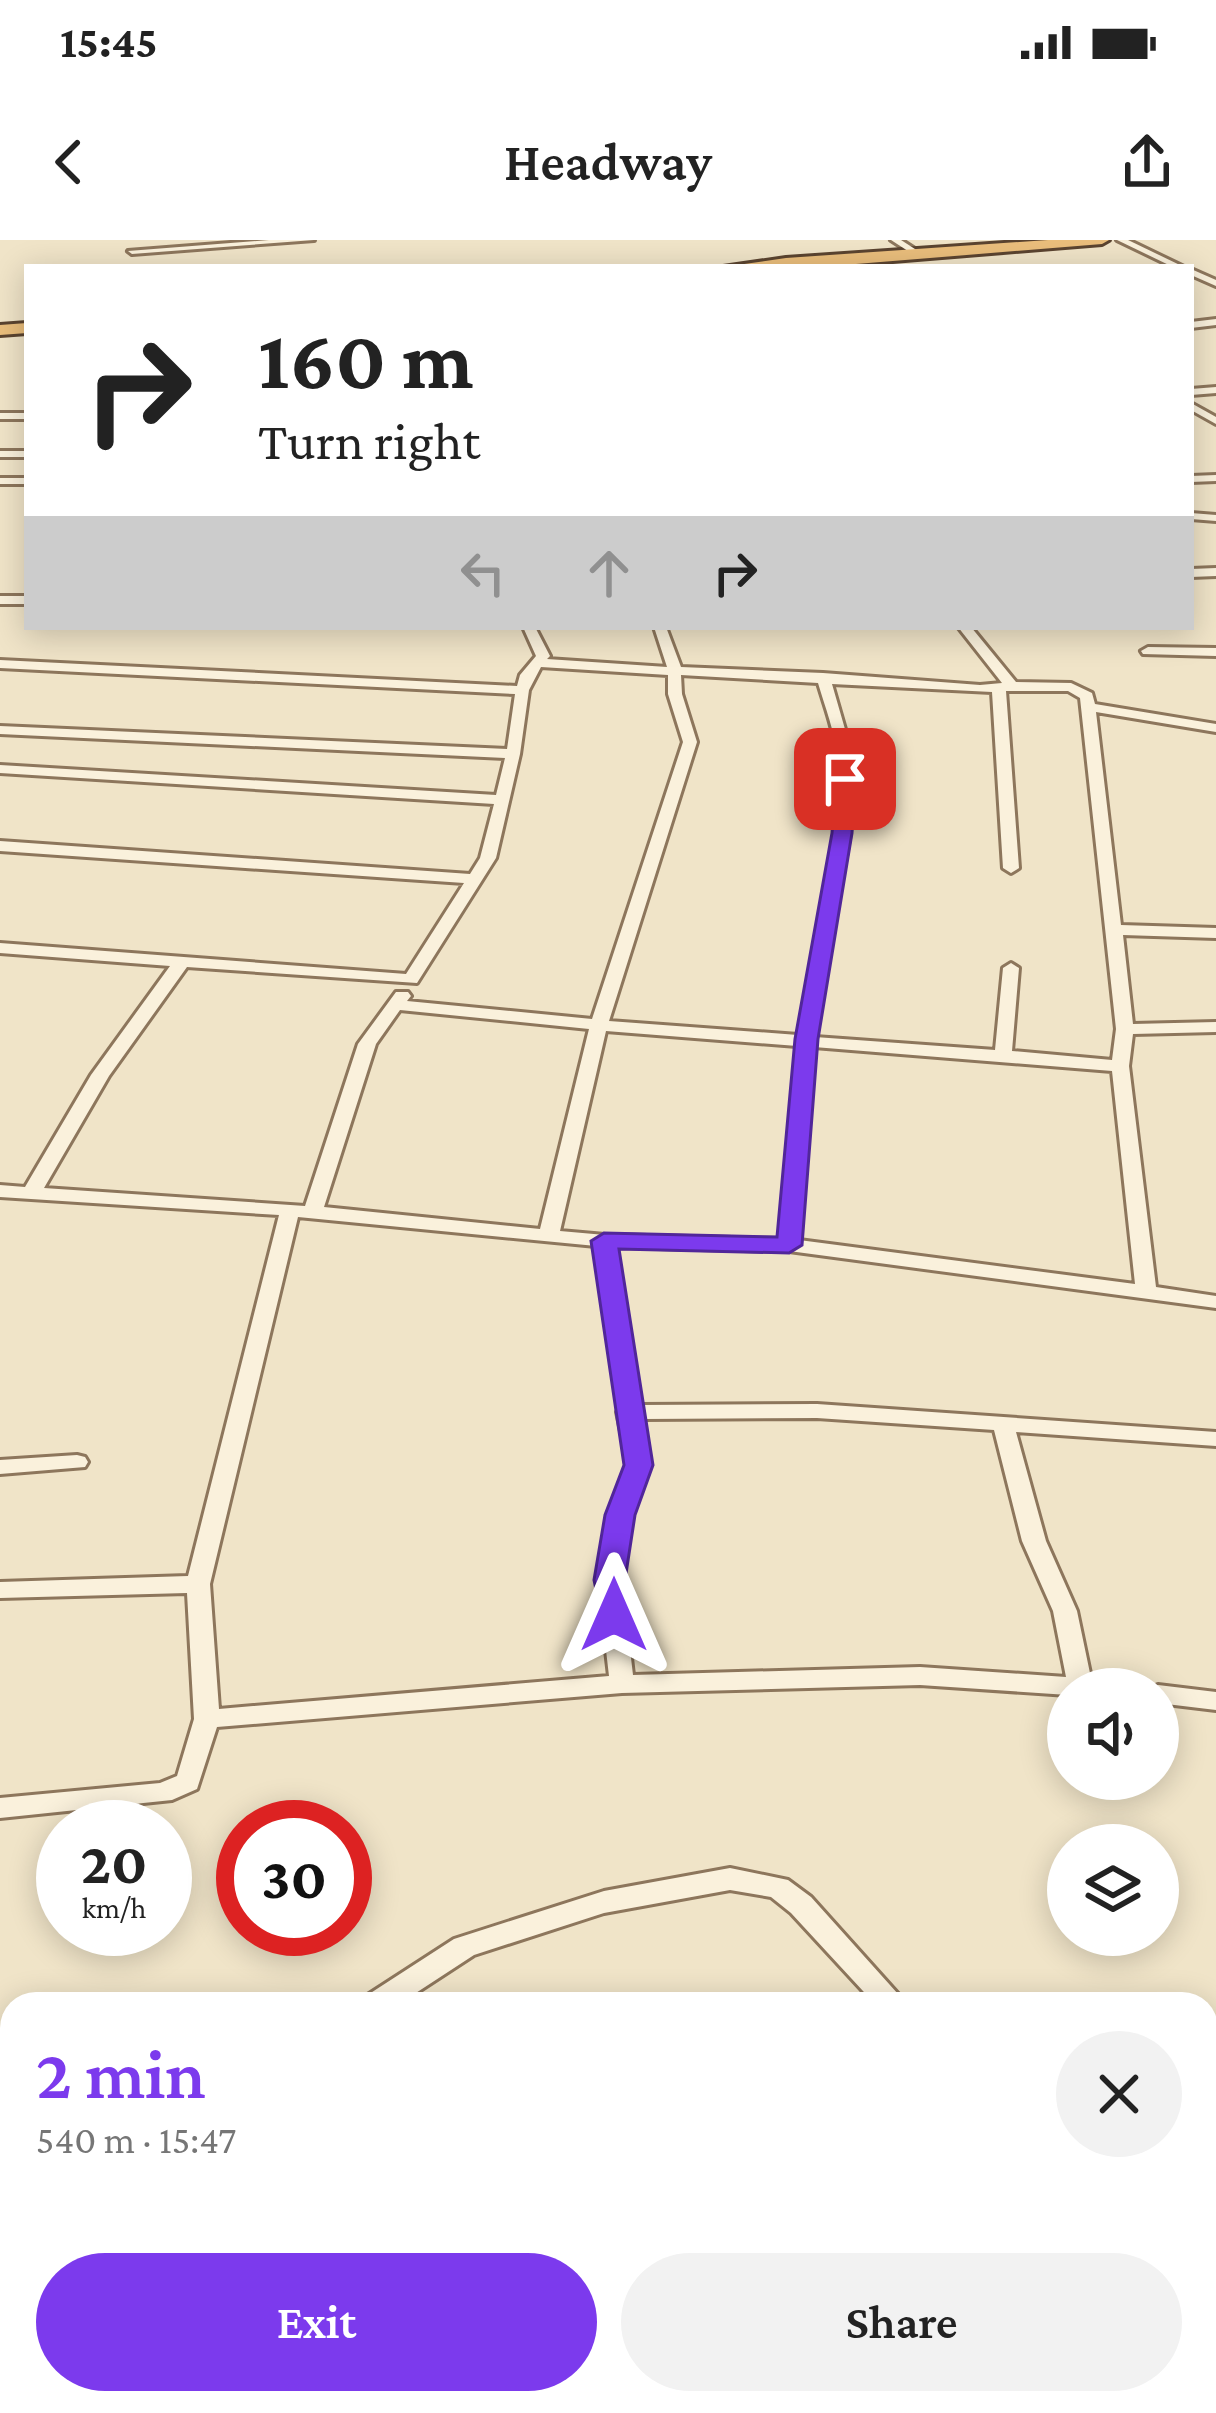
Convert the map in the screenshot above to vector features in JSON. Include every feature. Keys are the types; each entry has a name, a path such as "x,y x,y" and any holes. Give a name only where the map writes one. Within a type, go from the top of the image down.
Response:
{"highway":[{"path":"764,264 1053,240"},
{"path":"802,264 1102,240"}],"street":[{"path":"127,240 137,264"},
{"path":"132,251 310,240"},
{"path":"895,240 914,251"},
{"path":"1120,240 1173,264"},
{"path":"0,1808 164,1792 188,1782 207,1719 198,1584 302,1211 367,1044 398,1005 488,858 513,754 522,690 543,648 531,630"},
{"path":"549,1233 598,1028 690,742 661,630"},
{"path":"966,630 1006,687 1011,868"},
{"path":"1148,651 1216,652"},
{"path":"539,662 1083,690 1125,1029 1120,1066 1146,1292"},
{"path":"1,667 522,690"},
{"path":"789,1245 806,1039 842,833 844,750 823,677"},
{"path":"1088,707 1216,728"},
{"path":"0,730 513,754"},
{"path":"0,770 502,800"},
{"path":"0,846 476,878"},
{"path":"1114,929 1216,933"},
{"path":"0,948 411,980"},
{"path":"32,1193 100,1075 181,962"},
{"path":"1004,1055 1011,968"},
{"path":"398,1005 598,1028 806,1039 1120,1066"},
{"path":"1125,1029 1216,1027"},
{"path":"0,1191 302,1211 604,1241 789,1245 1216,1302"},
{"path":"604,1241 639,1465 620,1515 610,1580 622,1684"},
{"path":"628,1412 817,1411 1216,1439"},
{"path":"1003,1423 1034,1541 1065,1611 1077,1668"},
{"path":"0,1467 77,1462"},
{"path":"0,1590 198,1584"},
{"path":"207,1719 622,1684 920,1676 1047,1682"},
{"path":"1179,1697 1216,1701"},
{"path":"395,1992 464,1947 604,1901 730,1879 778,1888 801,1905 882,1992"}],"route":[{"path":"614,1615 610,1580 620,1515 639,1465 604,1241 789,1245 806,1039 842,833 845,779"}]}
